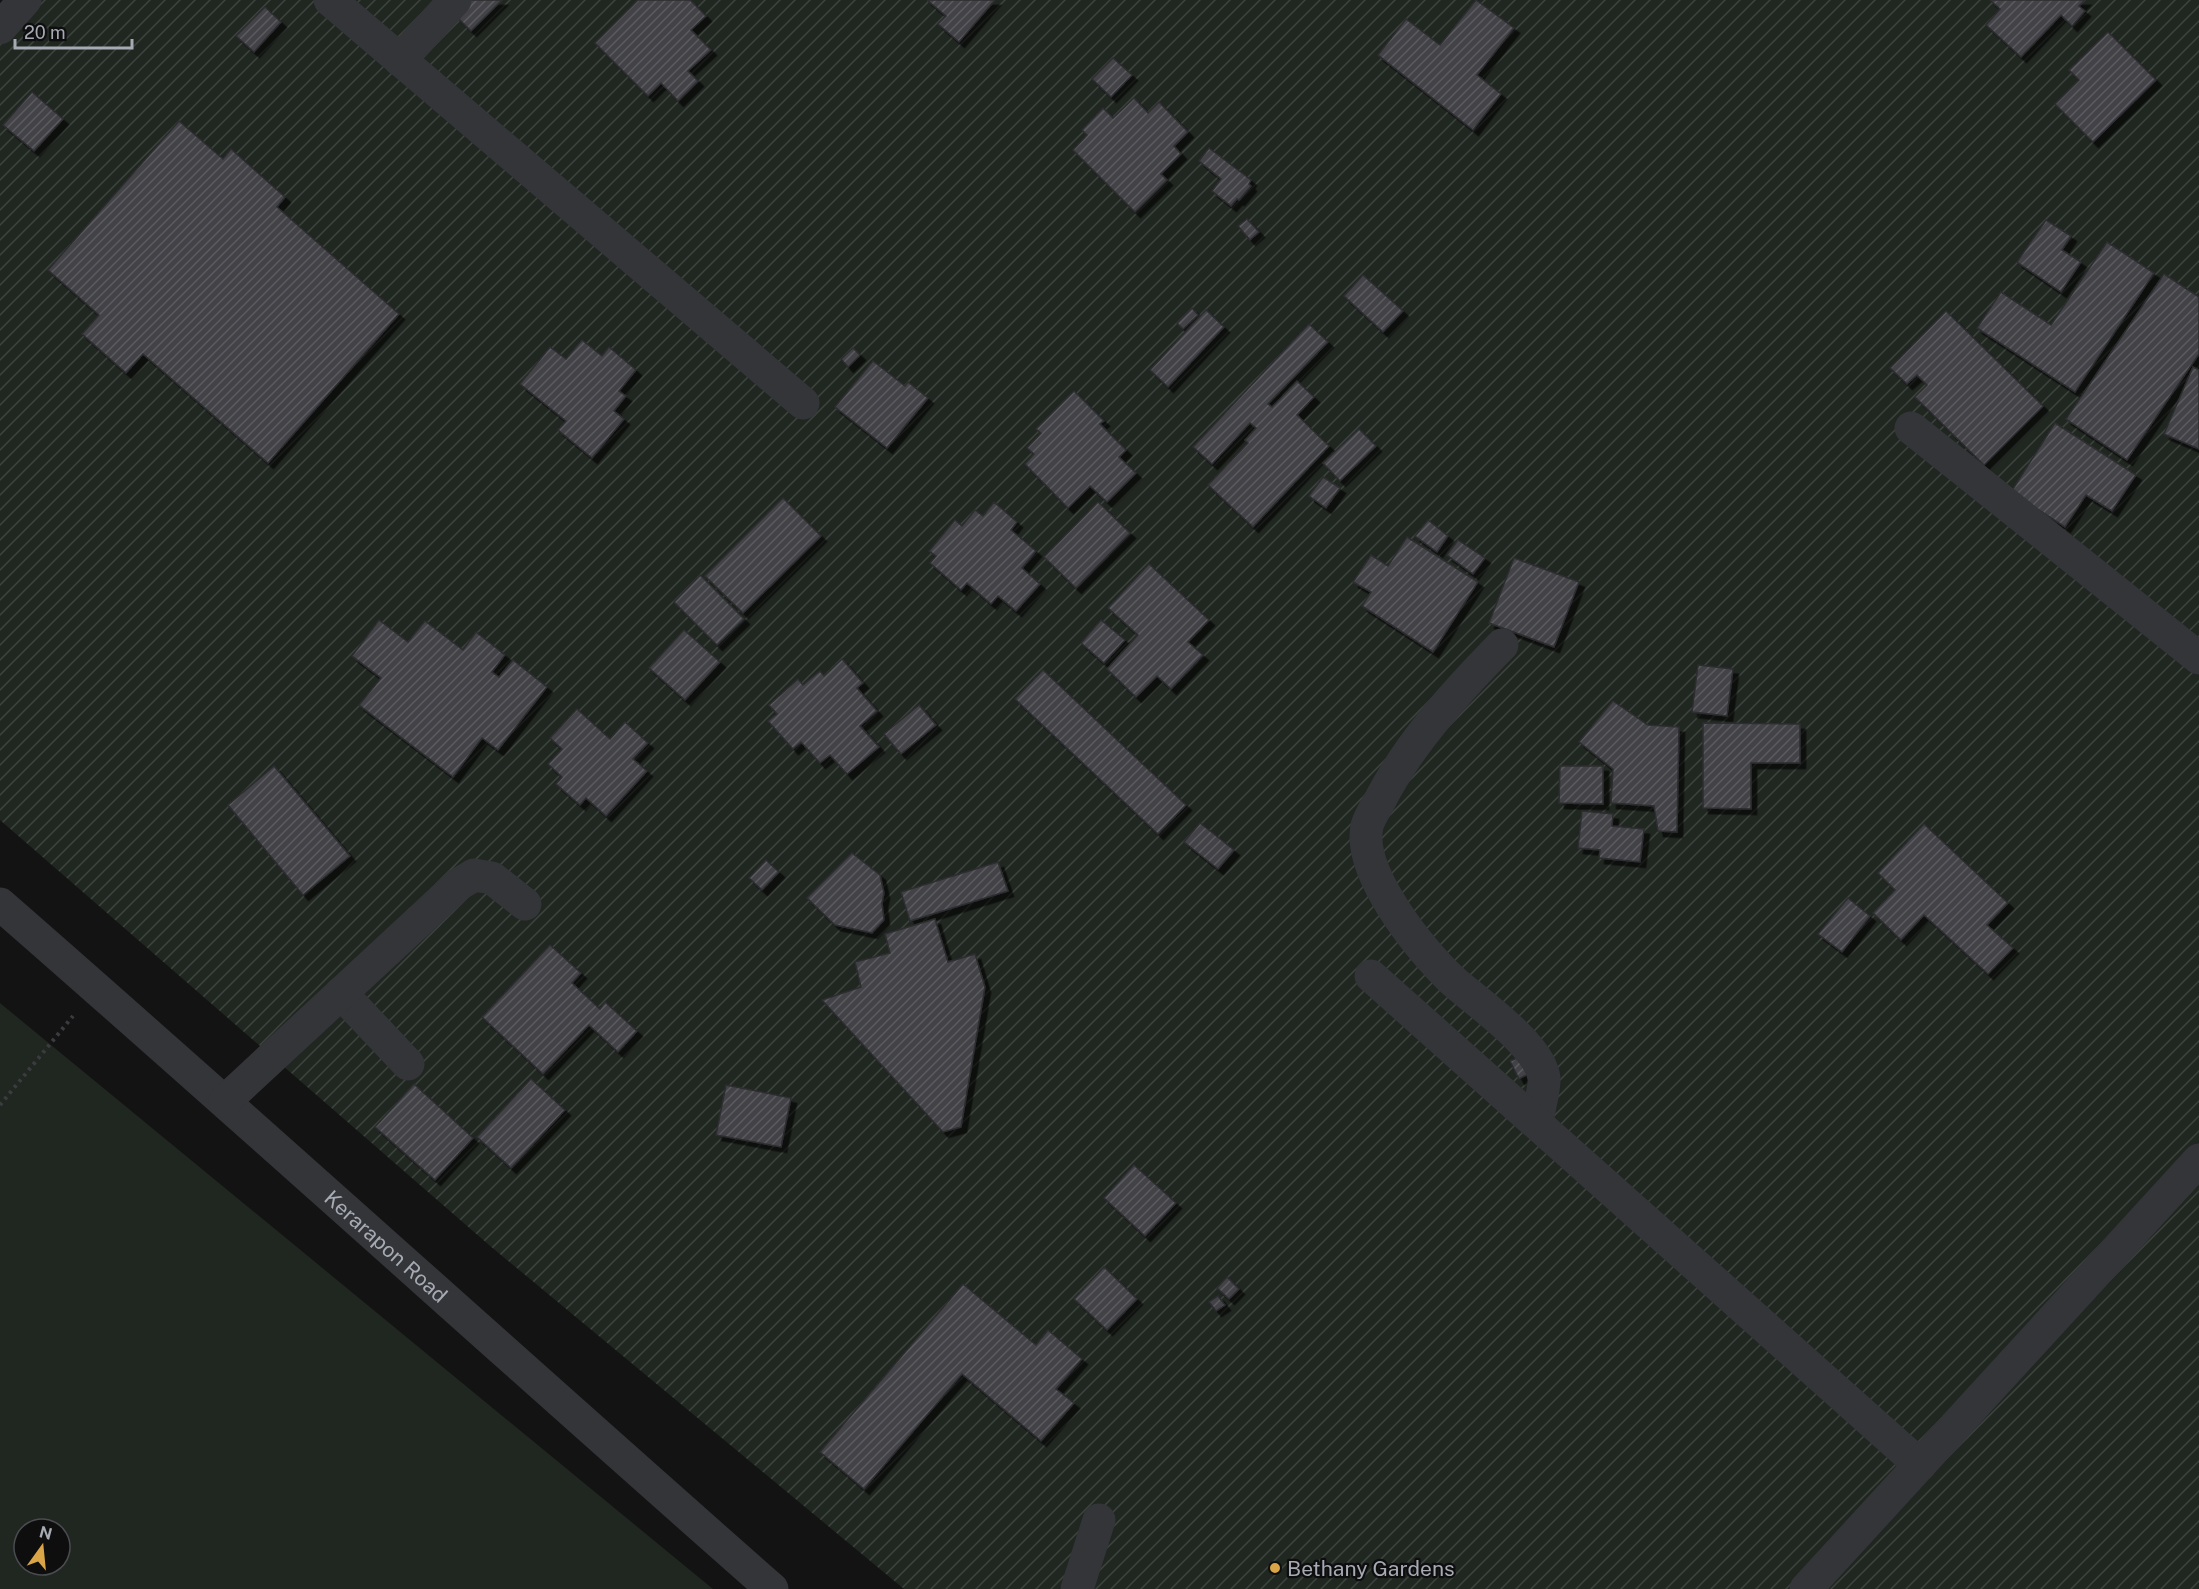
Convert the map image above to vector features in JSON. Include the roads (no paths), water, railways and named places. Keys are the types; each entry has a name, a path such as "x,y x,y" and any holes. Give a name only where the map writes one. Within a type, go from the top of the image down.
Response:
{"street":[{"path":"0,28 25,0"},
{"path":"330,0 803,403"},
{"path":"400,60 455,0"},
{"path":"1911,428 2199,658"},
{"path":"1502,645 1471,676 1421,736 1387,786 1368,825 1365,848 1373,869 1399,919 1451,979 1498,1019 1534,1054 1544,1078 1536,1123"},
{"path":"225,1101 459,884 474,874 492,878 525,904"},
{"name":"Kerarapon Road","path":"0,904 225,1101 772,1589"},
{"path":"1371,976 1920,1464"},
{"path":"341,993 408,1064"},
{"path":"1806,1589 2199,1160"},
{"path":"1077,1589 1099,1520"}],"place":[{"name":"Bethany Gardens","path":"1275,1568"}]}
